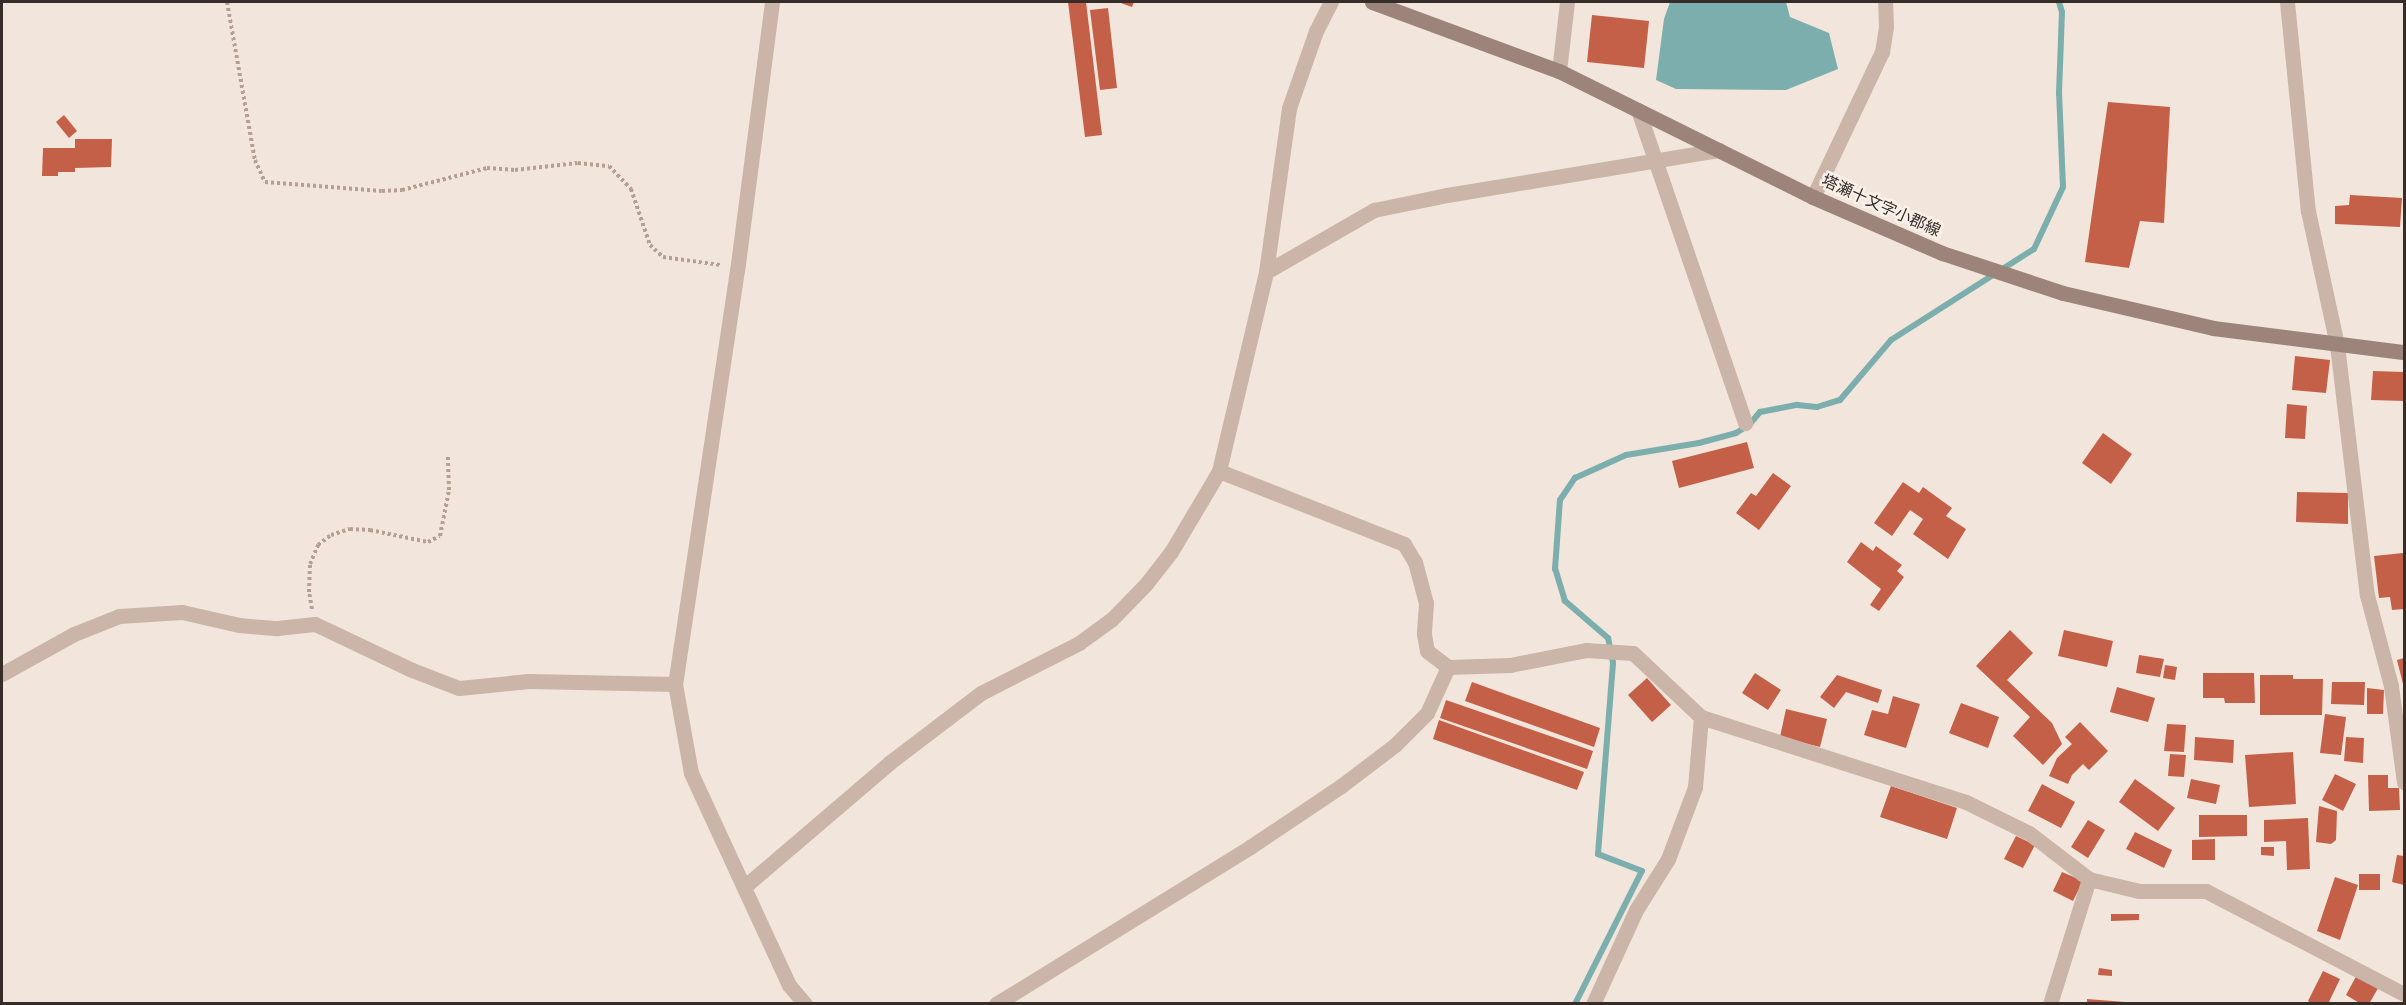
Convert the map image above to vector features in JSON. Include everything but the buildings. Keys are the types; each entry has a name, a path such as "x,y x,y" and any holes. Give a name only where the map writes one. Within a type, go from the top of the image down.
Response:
{"main road":[{"name":"塔瀬十文字小郡線","path":"1372,2 1559,71 1814,196 1942,253 2063,293 2213,328 2404,352"}],"street":[{"path":"772,2 737,270 675,684 691,773 789,985 805,1004"},
{"path":"744,887 889,763 981,693 1079,643 1112,619 1146,584 1171,552 1219,471 1266,272 1289,108 1316,31 1331,2"},
{"path":"1559,71 1567,2"},
{"path":"1814,196 1882,52 1886,27 1885,2"},
{"path":"2287,2 2308,211 2337,345 2367,595 2391,686 2401,775 2404,782"},
{"path":"1638,110 1745,423"},
{"path":"1266,272 1374,210 1448,195 1719,150"},
{"path":"1219,471 1404,544 1415,562 1426,603 1424,634 1427,651 1448,667 1509,665 1586,650 1633,653 1701,717 1966,802 2029,833 2089,879 2139,891 2206,891 2404,995 2401,1004"},
{"path":"2,674 74,634 119,616 182,612 239,626 277,628 315,624 412,670 459,688 529,681 675,684"},
{"path":"996,1004 1250,847 1341,786 1395,745 1427,713 1448,667"},
{"path":"1593,1004 1636,910 1668,859 1695,787 1701,717"},
{"path":"2050,1004 2089,879"}],"path":[{"path":"227,2 255,160 265,182 382,191 402,190 487,168 515,170 578,163 609,166 631,189 650,245 663,257 726,265 737,270"},
{"path":"315,624 309,582 310,564 318,546 331,535 350,529 370,530 428,542 440,536 449,490 448,455"}],"water":[{"path":"1670,2 1786,2 1790,17 1829,33 1838,69 1786,90 1676,89 1656,80 1664,19"}],"waterway":[{"path":"1575,1004 1642,871 1598,854 1613,663 1608,638 1565,601 1555,569 1560,500 1575,478 1626,455 1699,443 1736,433 1749,425 1760,412 1797,405 1817,407 1840,400 1891,340 2034,249 2063,187 2059,93 2062,12 2059,2"}]}
